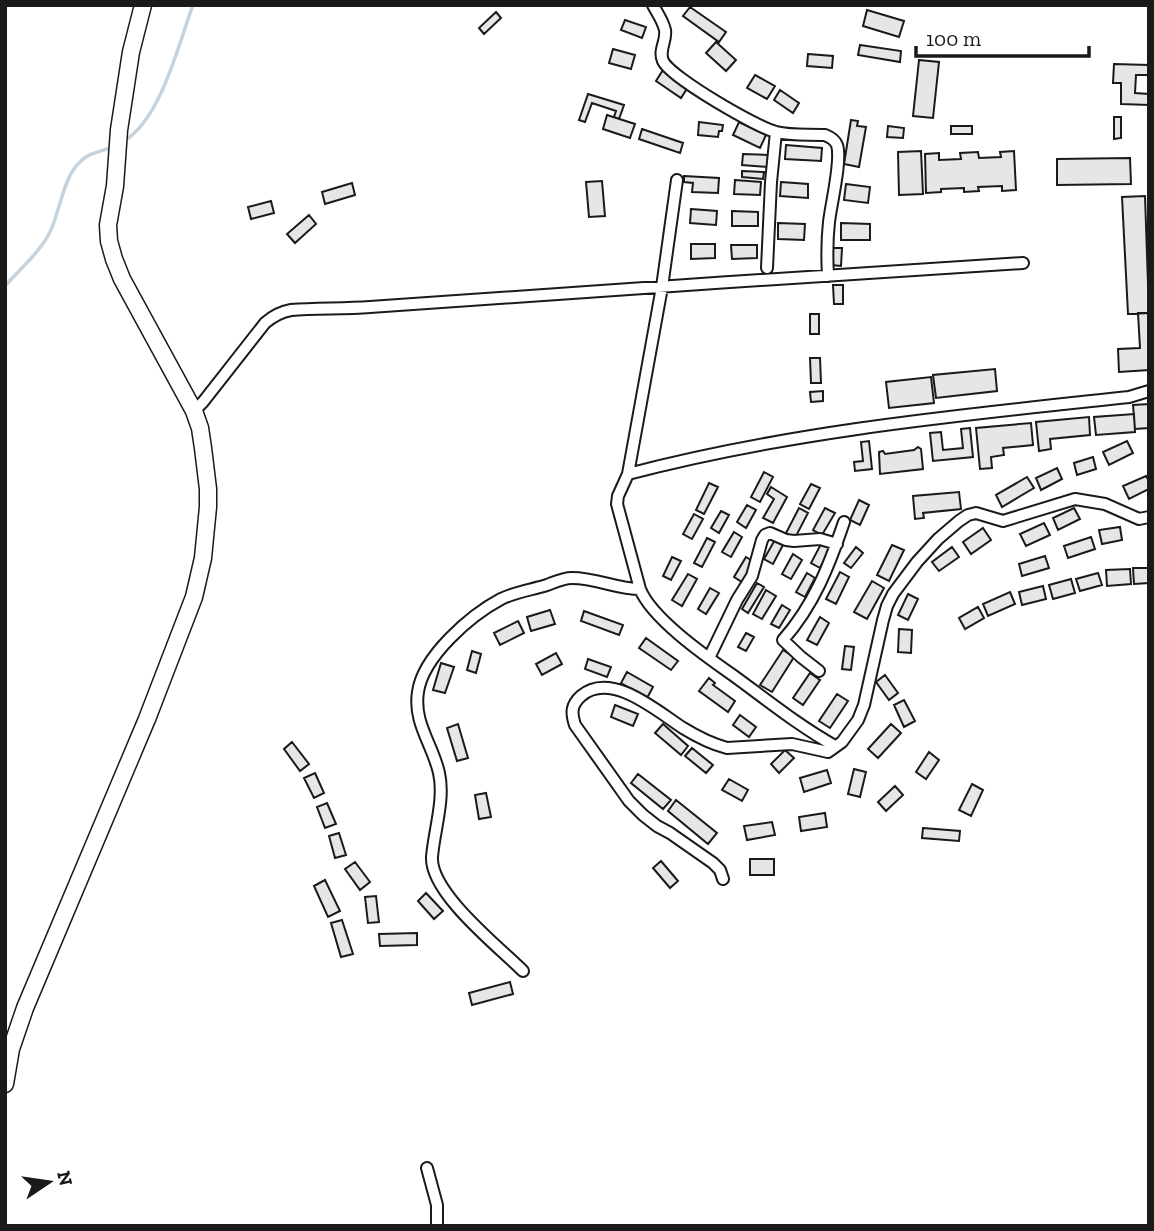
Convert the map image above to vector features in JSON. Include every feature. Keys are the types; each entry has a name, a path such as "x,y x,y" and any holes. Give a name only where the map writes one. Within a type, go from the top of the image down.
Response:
{"main road":[{"path":"5,1084 11,1049 24,1008 146,719 194,597 203,558 208,488 200,428 194,411 121,279 109,241 108,225 119,130 131,52 143,5"}],"street":[{"path":"653,5 665,29 662,58 665,66 675,75 709,98 776,132 825,135 832,138 836,144 838,152 835,188 826,246 828,276"},
{"path":"767,268 776,132"},
{"path":"677,180 662,287 628,474 617,504 640,589 644,599 656,612 709,658 809,732 835,746"},
{"path":"194,411 259,330 273,316 291,310 1023,263"},
{"path":"628,474 670,463 844,431 1129,397 1149,391"},
{"path":"723,878 713,863 657,826 629,801 575,725 572,715 579,698 595,689 625,692 650,705 683,728 727,748 792,744 828,752 842,742 858,720 864,705 883,620 893,594 917,562 959,521 976,513 1003,520 1075,499 1105,504 1139,519 1149,517"},
{"path":"819,671 783,640 813,599 844,523"},
{"path":"709,658 737,600 752,576 765,535 770,533 794,541 820,538 836,544"},
{"path":"523,971 454,904 434,872 432,860 440,776 419,722 418,691 444,643 502,599 569,578 598,580 640,589"},
{"path":"427,1168 437,1205 437,1226"}],"building":[{"path":"690,7 726,32 719,42 683,16"},
{"path":"867,10 904,21 899,37 863,26"},
{"path":"496,12 501,18 484,34 479,28"},
{"path":"625,20 646,27 642,38 621,30"},
{"path":"716,42 736,60 726,71 706,53"},
{"path":"860,45 901,51 900,62 858,55"},
{"path":"613,49 635,55 631,69 609,63"},
{"path":"808,54 833,56 832,68 807,66"},
{"path":"919,60 939,62 933,118 913,116"},
{"path":"1114,64 1149,65 1149,75 1136,75 1135,93 1149,94 1149,105 1121,104 1121,83 1113,83"},
{"path":"663,70 688,87 681,98 656,81"},
{"path":"755,75 775,86 767,99 747,88"},
{"path":"780,90 799,103 793,113 774,100"},
{"path":"588,94 624,105 619,119 614,117 616,111 592,103 585,122 579,120"},
{"path":"607,115 635,124 630,138 603,129"},
{"path":"1114,117 1121,117 1121,138 1114,139"},
{"path":"851,120 858,121 857,126 866,127 859,167 844,164"},
{"path":"699,122 723,125 722,131 719,131 718,137 698,135"},
{"path":"739,122 766,135 760,148 733,135"},
{"path":"888,126 904,128 903,138 887,137"},
{"path":"951,126 972,126 972,134 951,134"},
{"path":"642,129 683,143 680,153 639,139"},
{"path":"786,145 822,148 821,161 785,159"},
{"path":"921,151 923,194 899,195 898,152"},
{"path":"1014,151 1016,190 1002,191 1002,186 978,187 979,191 964,192 964,188 926,193 925,154 939,153 939,160 961,159 960,153 978,152 979,158 1001,157 1000,152"},
{"path":"743,154 768,155 767,167 742,165"},
{"path":"1130,158 1131,184 1057,185 1057,159"},
{"path":"742,171 764,172 763,179 742,177"},
{"path":"684,176 719,178 718,193 692,192 693,183 684,182"},
{"path":"735,180 761,182 760,195 734,194"},
{"path":"602,181 605,216 589,217 586,182"},
{"path":"781,182 808,184 808,198 780,196"},
{"path":"352,183 355,195 325,204 322,192"},
{"path":"846,184 870,187 868,203 844,200"},
{"path":"1145,196 1149,313 1128,314 1122,197"},
{"path":"271,201 274,213 251,219 248,207"},
{"path":"691,209 717,211 716,225 690,223"},
{"path":"732,211 758,212 758,226 732,226"},
{"path":"309,215 316,224 295,243 287,234"},
{"path":"778,223 805,224 804,240 778,239"},
{"path":"841,223 870,224 870,240 841,240"},
{"path":"691,244 715,244 715,258 691,259"},
{"path":"731,245 757,245 757,258 732,259"},
{"path":"832,248 842,248 841,266 831,265"},
{"path":"833,285 843,285 843,304 834,304"},
{"path":"1138,313 1148,313 1149,370 1119,372 1118,349 1140,348"},
{"path":"810,314 819,314 819,334 810,334"},
{"path":"810,358 820,358 821,383 811,383"},
{"path":"995,369 997,391 936,398 933,375"},
{"path":"931,377 934,403 889,408 886,382"},
{"path":"823,391 823,401 811,402 810,392"},
{"path":"1149,404 1149,428 1135,429 1133,405"},
{"path":"1134,414 1135,432 1096,435 1094,417"},
{"path":"1089,417 1090,435 1050,439 1051,449 1039,451 1036,422"},
{"path":"1031,423 1033,445 1003,448 1004,455 991,457 992,468 980,469 976,428"},
{"path":"970,428 973,457 933,461 930,433 941,432 943,450 963,448 961,429"},
{"path":"869,441 872,469 855,471 854,462 863,461 861,442"},
{"path":"1127,441 1133,453 1109,465 1103,452"},
{"path":"918,447 921,449 923,469 880,474 879,452 883,451 885,454 914,450"},
{"path":"1093,457 1096,469 1077,475 1074,463"},
{"path":"1057,468 1062,479 1041,490 1036,478"},
{"path":"764,472 773,477 760,502 751,497"},
{"path":"1146,476 1149,489 1129,499 1123,486"},
{"path":"1027,477 1034,488 1002,507 996,495"},
{"path":"709,483 718,487 704,514 696,510"},
{"path":"811,484 820,488 809,509 800,504"},
{"path":"771,487 787,497 773,523 763,518 774,499 767,494"},
{"path":"959,492 961,509 923,513 924,518 915,519 913,496"},
{"path":"859,500 869,505 860,525 850,520"},
{"path":"747,505 756,510 746,528 737,522"},
{"path":"799,508 808,513 795,538 786,533"},
{"path":"825,508 835,513 822,535 813,530"},
{"path":"1074,508 1080,519 1058,530 1053,518"},
{"path":"721,511 729,515 719,533 711,528"},
{"path":"694,514 703,519 692,539 683,534"},
{"path":"1044,523 1050,535 1026,546 1020,534"},
{"path":"1120,527 1122,540 1102,544 1099,530"},
{"path":"983,528 991,540 971,554 963,542"},
{"path":"734,532 742,537 731,557 722,552"},
{"path":"1091,537 1095,549 1068,558 1064,546"},
{"path":"707,538 715,542 702,567 694,563"},
{"path":"776,538 784,543 773,564 764,559"},
{"path":"822,542 831,547 820,568 811,563"},
{"path":"892,545 904,550 889,581 877,575"},
{"path":"856,547 863,553 851,568 844,563"},
{"path":"952,547 959,557 939,571 932,562"},
{"path":"793,554 802,560 791,579 782,574"},
{"path":"1045,556 1049,568 1022,576 1019,564"},
{"path":"672,557 681,561 671,580 663,576"},
{"path":"746,557 754,562 742,582 734,577"},
{"path":"1133,568 1149,568 1149,583 1134,584"},
{"path":"1130,569 1131,584 1107,586 1106,570"},
{"path":"840,572 849,577 836,604 826,599"},
{"path":"807,573 815,578 805,597 796,592"},
{"path":"1098,573 1102,585 1080,591 1076,579"},
{"path":"688,574 697,579 682,606 672,600"},
{"path":"1071,579 1075,593 1053,599 1049,585"},
{"path":"872,581 884,588 867,619 854,612"},
{"path":"757,583 764,587 748,613 742,609"},
{"path":"1043,586 1046,599 1022,605 1019,592"},
{"path":"710,588 719,593 706,614 698,609"},
{"path":"766,590 776,596 762,619 753,614"},
{"path":"1010,592 1015,604 988,616 983,604"},
{"path":"908,594 918,599 908,620 898,615"},
{"path":"782,605 790,610 779,628 771,624"},
{"path":"978,607 984,618 965,629 959,618"},
{"path":"550,610 555,624 531,631 527,617"},
{"path":"584,611 623,625 619,635 581,621"},
{"path":"820,617 829,623 817,645 807,640"},
{"path":"518,621 524,633 500,645 494,633"},
{"path":"899,629 912,630 911,653 898,652"},
{"path":"746,633 754,637 746,651 738,647"},
{"path":"646,638 678,661 671,670 639,648"},
{"path":"845,646 854,647 851,670 842,669"},
{"path":"783,650 794,657 772,692 760,685"},
{"path":"472,651 481,654 476,673 467,670"},
{"path":"556,653 562,664 542,675 536,664"},
{"path":"588,659 611,667 607,677 585,669"},
{"path":"441,663 454,667 445,693 433,690"},
{"path":"627,672 653,687 647,698 621,683"},
{"path":"810,673 820,680 803,705 793,698"},
{"path":"885,675 898,693 889,700 876,682"},
{"path":"709,678 715,683 713,685 735,701 728,712 699,691"},
{"path":"837,694 848,701 830,728 819,721"},
{"path":"904,700 915,721 904,727 894,705"},
{"path":"615,705 638,714 633,726 611,717"},
{"path":"740,715 756,727 749,737 733,725"},
{"path":"458,724 468,758 457,761 447,728"},
{"path":"663,724 688,746 681,755 655,733"},
{"path":"891,724 901,733 878,758 868,749"},
{"path":"292,742 309,764 300,771 284,749"},
{"path":"692,748 713,765 706,773 685,756"},
{"path":"785,750 794,758 779,773 771,764"},
{"path":"929,752 939,760 926,779 916,772"},
{"path":"854,769 866,772 860,797 848,794"},
{"path":"827,770 831,783 804,792 800,778"},
{"path":"315,773 324,793 314,798 304,778"},
{"path":"638,774 671,800 663,809 631,783"},
{"path":"729,779 748,790 742,801 722,790"},
{"path":"972,784 983,790 971,816 959,810"},
{"path":"895,786 903,795 886,811 878,802"},
{"path":"486,793 491,817 479,819 475,795"},
{"path":"676,800 717,833 708,844 668,811"},
{"path":"327,803 336,824 325,828 317,807"},
{"path":"825,813 827,827 801,831 799,817"},
{"path":"772,822 775,835 747,840 744,826"},
{"path":"923,828 960,831 959,841 922,838"},
{"path":"339,833 346,855 335,858 329,836"},
{"path":"750,859 774,859 774,875 750,875"},
{"path":"661,861 678,881 670,888 653,868"},
{"path":"355,862 370,882 360,890 345,869"},
{"path":"325,880 340,911 328,917 314,886"},
{"path":"426,893 443,911 434,919 418,901"},
{"path":"376,896 379,922 368,923 365,897"},
{"path":"342,920 353,954 341,957 331,923"},
{"path":"417,933 417,945 380,946 379,934"},
{"path":"510,982 513,994 472,1005 469,993"}],"waterway":[{"path":"124,141 137,130 158,99 193,5"},
{"path":"5,286 46,239 74,168 87,156 114,146"}]}
